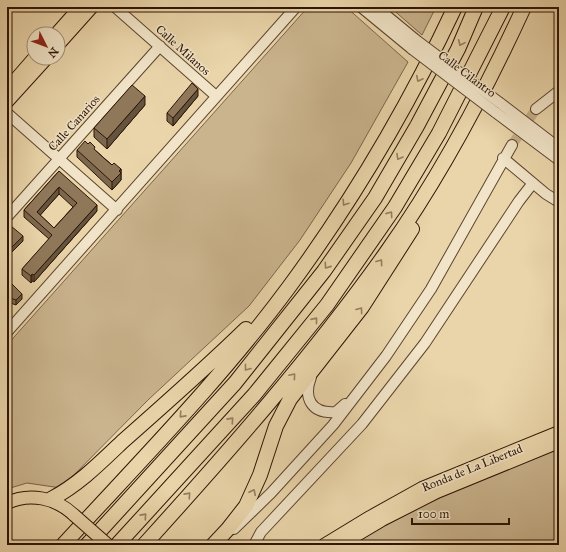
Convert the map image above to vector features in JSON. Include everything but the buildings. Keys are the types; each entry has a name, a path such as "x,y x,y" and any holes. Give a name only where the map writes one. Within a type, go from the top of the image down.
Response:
{"highway":[{"path":"63,545 151,450 227,363 289,287 320,243 377,154 409,97 455,7"},
{"path":"87,545 235,383 324,271 379,192 458,49 476,7"},
{"path":"117,545 254,395 327,305 395,207 439,133 503,7"},
{"path":"144,545 248,430 301,366 387,252 466,123 524,7"},
{"path":"213,545 246,506 260,475 282,413 297,389 324,357 362,307 397,254 436,184 448,153"},
{"path":"51,500 67,491 212,362 252,323 320,243"}],"main road":[{"path":"63,26 80,7"},
{"path":"66,37 92,7"},
{"path":"7,89 27,66"},
{"path":"7,102 40,66"},
{"name":"Ronda de La Libertad","path":"324,545 370,516 422,488 559,432"},
{"name":"Ronda de La Libertad","path":"340,545 388,516 437,492 559,442"},
{"path":"7,503 34,497 51,500 67,508 108,545"}],"street":[{"name":"Calle Milanos","path":"115,7 216,96"},
{"path":"7,332 10,321 117,210 296,7"},
{"name":"Calle Cilantro","path":"361,7 498,107 559,148"},
{"name":"Calle Cilantro","path":"376,7 414,45"},
{"name":"Calle Canarios","path":"7,218 160,46"},
{"path":"536,109 559,91"},
{"name":"Calle Cilantro","path":"498,107 559,160"},
{"path":"7,113 117,210"},
{"path":"213,545 246,518 300,463 333,425 367,380 431,289 503,158 512,145"},
{"path":"503,158 559,202"},
{"path":"254,545 261,532 362,424 425,343 519,201 533,183"},
{"path":"324,357 311,377 307,389 307,396 316,408 324,412 336,412 367,380"}],"shaded area":[{"path":"308,7 346,7 408,62 351,163 300,240 249,306 148,400 61,488 27,483 7,489 7,345"},
{"path":"390,7 436,7 422,35"},
{"path":"559,448 559,534 549,545 351,545 418,507"}],"tunnel":[{"path":"512,145 536,109"}]}
